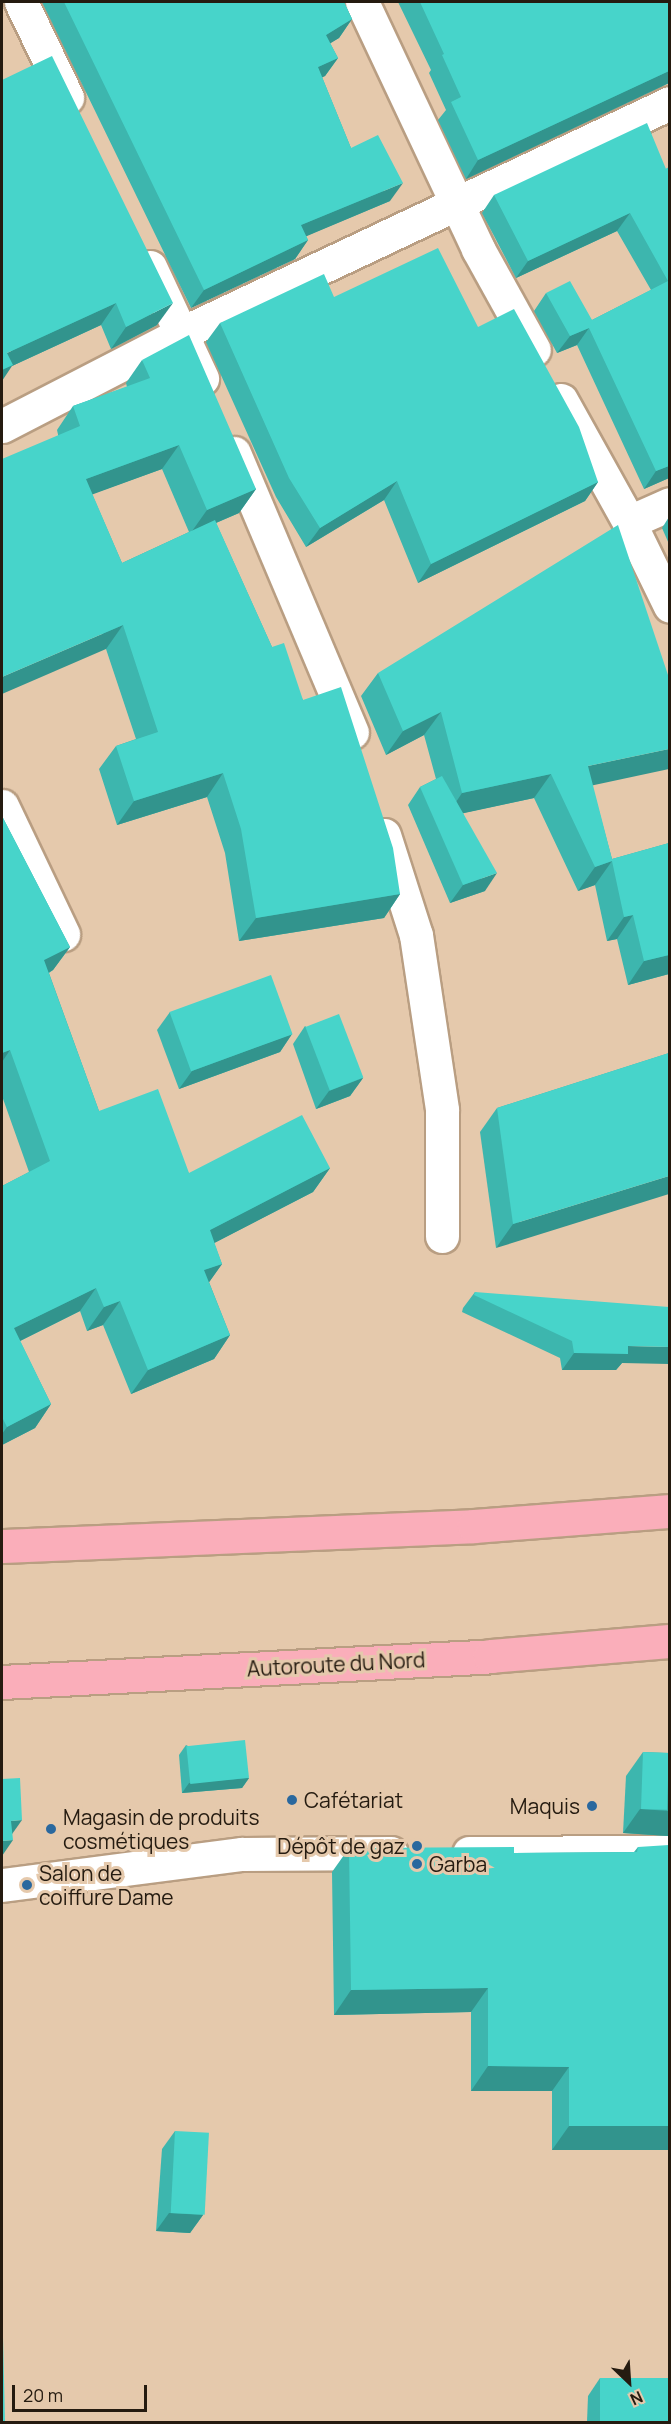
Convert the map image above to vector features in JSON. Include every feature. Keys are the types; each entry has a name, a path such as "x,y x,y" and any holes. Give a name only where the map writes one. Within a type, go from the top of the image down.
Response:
{"highway":[{"path":"2,1546 474,1526 669,1511"},
{"name":"Autoroute du Nord","path":"2,1682 490,1656 669,1641"}],"street":[{"path":"21,2 83,130"},
{"path":"362,2 456,205 629,522 669,606"},
{"path":"2,426 182,333 669,103"},
{"path":"135,237 182,333 348,721 363,766"},
{"path":"629,522 669,504"},
{"path":"373,800 416,935 442,1110 442,1236"},
{"path":"2,806 63,934"},
{"path":"2,1885 242,1854 669,1852"}],"building":[{"path":"64,2 344,2 352,19 326,35 338,58 318,67 351,148 378,135 403,183 301,225 308,240 204,290"},
{"path":"420,2 669,2 669,71 478,160 451,102 461,97"},
{"path":"52,56 173,303 126,327 116,303 7,353 13,365 2,370 2,80"},
{"path":"647,123 666,169 669,167 669,466 656,471 589,328 570,336 546,293 570,281 592,320 668,281 630,213 528,261 494,195"},
{"path":"438,248 478,327 514,309 579,427 598,482 431,564 397,481 320,528 289,478 220,323 324,274 334,297"},
{"path":"189,335 256,489 207,510 179,445 86,479 122,563 215,520 272,647 284,643 303,700 341,687 393,848 400,894 256,918 241,829 223,773 134,801 116,746 158,732 123,625 2,677 2,459 80,426 73,406 150,378 142,360"},
{"path":"618,525 669,678 669,749 588,766 612,859 669,843 669,955 644,961 633,915 624,917 612,861 595,867 551,774 462,793 441,712 403,731 378,673"},
{"path":"442,776 497,873 463,885 420,787"},
{"path":"2,816 70,947 44,960 99,1111 158,1089 189,1173 302,1115 330,1168 210,1230 222,1264 204,1270 230,1335 148,1370 120,1301 104,1307 96,1288 14,1328 51,1404 7,1427 2,1417 2,1186 50,1161 10,1050 2,1053"},
{"path":"271,975 293,1034 191,1071 170,1012"},
{"path":"339,1014 363,1077 330,1090 305,1027"},
{"path":"669,1053 669,1176 513,1224 497,1108"},
{"path":"475,1292 669,1307 669,1347 628,1346 628,1354 574,1353 572,1341 474,1295"},
{"path":"245,1740 249,1778 190,1784 186,1746"},
{"path":"643,1752 669,1753 667,1810 641,1809"},
{"path":"20,1778 22,1820 11,1821 13,1840 2,1841 2,1779"},
{"path":"669,1845 669,2126 569,2126 569,2067 488,2066 488,1988 351,1990 349,1848 514,1847 514,1853 637,1852 638,1847"},
{"path":"175,2131 209,2133 205,2215 171,2213"},
{"path":"2,2295 5,2422 2,2422"},
{"path":"600,2378 669,2378 669,2422 600,2422"}],"place":[{"name":"Cafétariat","path":"292,1800"},
{"name":"Maquis","path":"592,1806"},
{"name":"Magasin de produits cosmétiques","path":"51,1829"},
{"name":"Dépôt de gaz","path":"417,1846"},
{"name":"Garba","path":"417,1864"},
{"name":"Salon de coiffure Dame","path":"27,1885"}]}
